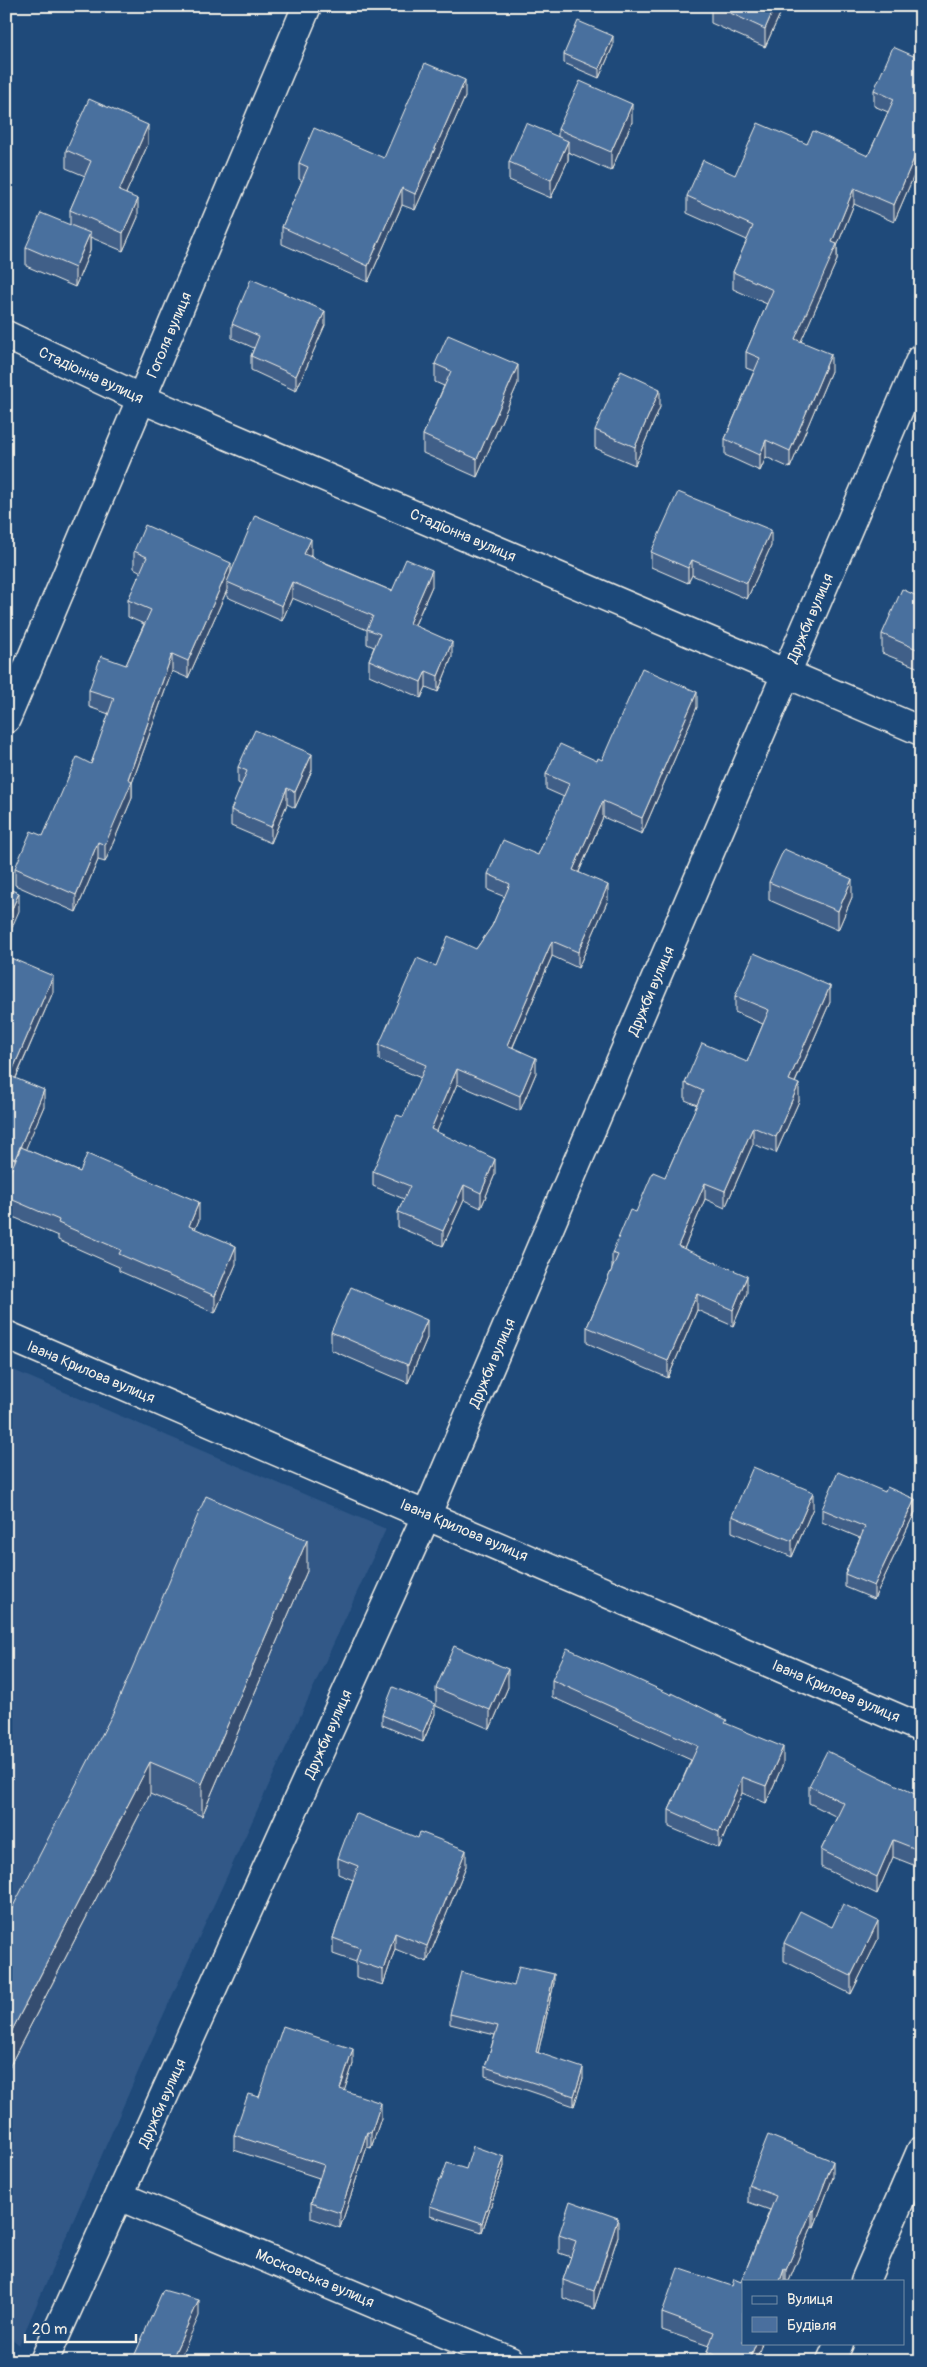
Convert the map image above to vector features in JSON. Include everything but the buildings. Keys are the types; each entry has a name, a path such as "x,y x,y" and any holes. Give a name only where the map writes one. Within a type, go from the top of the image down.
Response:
{"street":[{"name":"Гоголя вулиця","path":"6,719 307,6"},
{"name":"Стадіонна вулиця","path":"6,335 142,399 921,731"},
{"name":"Дружби вулиця","path":"44,2361 427,1514 921,358"},
{"name":"Івана Крилова вулиця","path":"6,1335 427,1514 921,1728"},
{"path":"865,2280 921,2152"},
{"name":"Московська вулиця","path":"120,2196 510,2361"},
{"path":"831,2361 838,2344"}],"shaded area":[{"path":"6,1367 386,1529 152,2040 19,2345 6,2333"}]}
